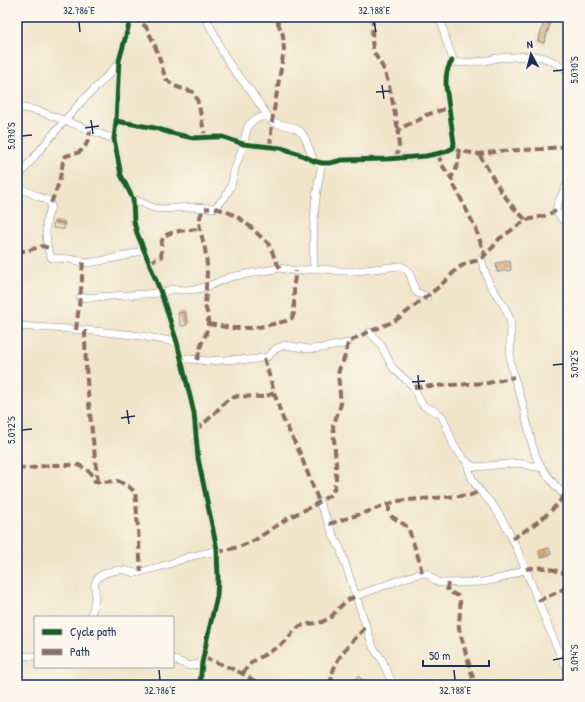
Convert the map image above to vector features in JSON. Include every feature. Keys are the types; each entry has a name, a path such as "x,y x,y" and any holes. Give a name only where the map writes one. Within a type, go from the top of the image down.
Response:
{"street":[{"path":"131,17 119,61 114,139 120,175 133,200 134,222 137,232 161,294 177,342 194,413 198,458 217,549 217,596 202,662 200,685"},
{"path":"205,17 233,70 250,90 267,116 272,122 295,128 301,132 314,161"},
{"path":"116,121 155,128 193,138 223,137 243,144 281,148 322,163 342,160 386,160 438,154 453,148 454,143 448,108 446,78 447,70 452,61 440,17"},
{"path":"452,61 455,63 461,63 485,61 497,58 528,56 552,61 568,70"},
{"path":"17,179 84,99 108,76 119,61"},
{"path":"17,107 39,111 114,139"},
{"path":"133,200 161,209 193,207 215,208 225,197 231,186 249,123 267,116"},
{"path":"314,269 313,226 317,185 322,163"},
{"path":"568,182 557,205 556,212 568,225"},
{"path":"17,186 51,203 52,206 47,217 46,234 48,248 52,258 89,262 125,256 144,250"},
{"path":"481,259 489,283 504,306 510,319 510,360 534,451 542,468 554,484 568,498"},
{"path":"80,298 161,294 172,289 198,289 230,277 274,268 296,271 324,269 356,272 400,266 408,271 416,292 427,297"},
{"path":"17,326 86,330 134,335 177,342"},
{"path":"369,332 380,343 395,370 414,387 420,401 424,406 442,416 453,444 472,466 476,467 518,463 542,468"},
{"path":"181,358 208,361 247,360 267,357 276,348 285,345 314,349 348,343"},
{"path":"467,462 472,479 480,491 491,502 512,539 526,569 546,622 568,670"},
{"path":"318,502 338,542 373,647 382,660 393,685"},
{"path":"90,616 96,594 95,584 96,580 100,576 119,570 137,573 217,549"},
{"path":"356,596 422,573 426,574 437,582 442,583 483,582 502,578 526,569"},
{"path":"17,656 34,656"},
{"path":"174,659 189,666 202,662"}],"building":[{"path":"545,19 551,20 544,43 538,41"},
{"path":"54,222 64,223 64,229 53,228"},
{"path":"510,261 511,270 497,272 496,263"},
{"path":"185,312 187,325 181,326 178,313"},
{"path":"549,548 551,554 541,558 539,551"},
{"path":"358,676 368,685 349,685"}],"marked path":[{"path":"133,17 146,27 154,43 166,79 177,87 193,92 196,96 205,137"},
{"path":"270,147 272,122 284,50 283,35 277,17"},
{"path":"373,17 372,40 374,51 383,67 398,130"},
{"path":"396,159 399,146 398,133 400,128 419,120 426,115 448,108"},
{"path":"51,203 59,183 64,157 80,152 88,141 90,131"},
{"path":"453,148 459,151 479,154 568,146"},
{"path":"459,151 456,169 451,178 476,229 485,256"},
{"path":"438,154 442,165 451,178"},
{"path":"479,154 500,190 513,207 526,220"},
{"path":"197,360 208,324 208,315 205,306 207,264 199,221 201,214 205,209 210,208"},
{"path":"215,208 240,219 250,226 266,241 280,268"},
{"path":"217,552 239,547 255,540 290,517 313,506 330,495 334,489 336,481 336,464 333,426 341,404 338,374 348,343 359,336 399,318 440,286 458,268 481,259 499,239 526,220 544,216 556,211"},
{"path":"149,262 161,257 162,242 166,235 180,231 200,229"},
{"path":"17,251 26,251 43,246 48,248"},
{"path":"76,330 83,262"},
{"path":"208,324 232,328 250,328 265,326 292,318 294,313 294,283 296,271"},
{"path":"85,330 91,425 98,482"},
{"path":"264,358 283,419 299,451 319,502"},
{"path":"414,387 488,383 514,377"},
{"path":"196,430 226,401 232,398 238,396 264,397 274,393"},
{"path":"17,467 26,469 50,465 79,465 91,473 96,482 118,481 128,486 135,492 141,572"},
{"path":"329,524 397,501 471,495 480,491"},
{"path":"512,539 534,525 547,514 564,495"},
{"path":"389,504 391,516 408,527 422,573"},
{"path":"526,569 542,568 568,574"},
{"path":"448,583 447,588 449,592 457,595 459,599 459,629 475,685"},
{"path":"538,601 568,587"},
{"path":"242,674 252,662 286,641 300,626 322,622 331,617 346,601 356,596"},
{"path":"331,685 334,668 342,653 366,627"},
{"path":"204,658 226,666 260,685"}],"cycle path":[{"path":"131,17 119,61 114,139 121,175 133,199 134,222 137,233 161,293 177,342 194,413 198,458 217,549 217,596 202,663 200,685"},
{"path":"116,121 155,128 193,138 223,137 243,144 281,148 322,163 342,160 426,156 445,152 453,148 454,143 446,86 447,70 452,61"}]}
